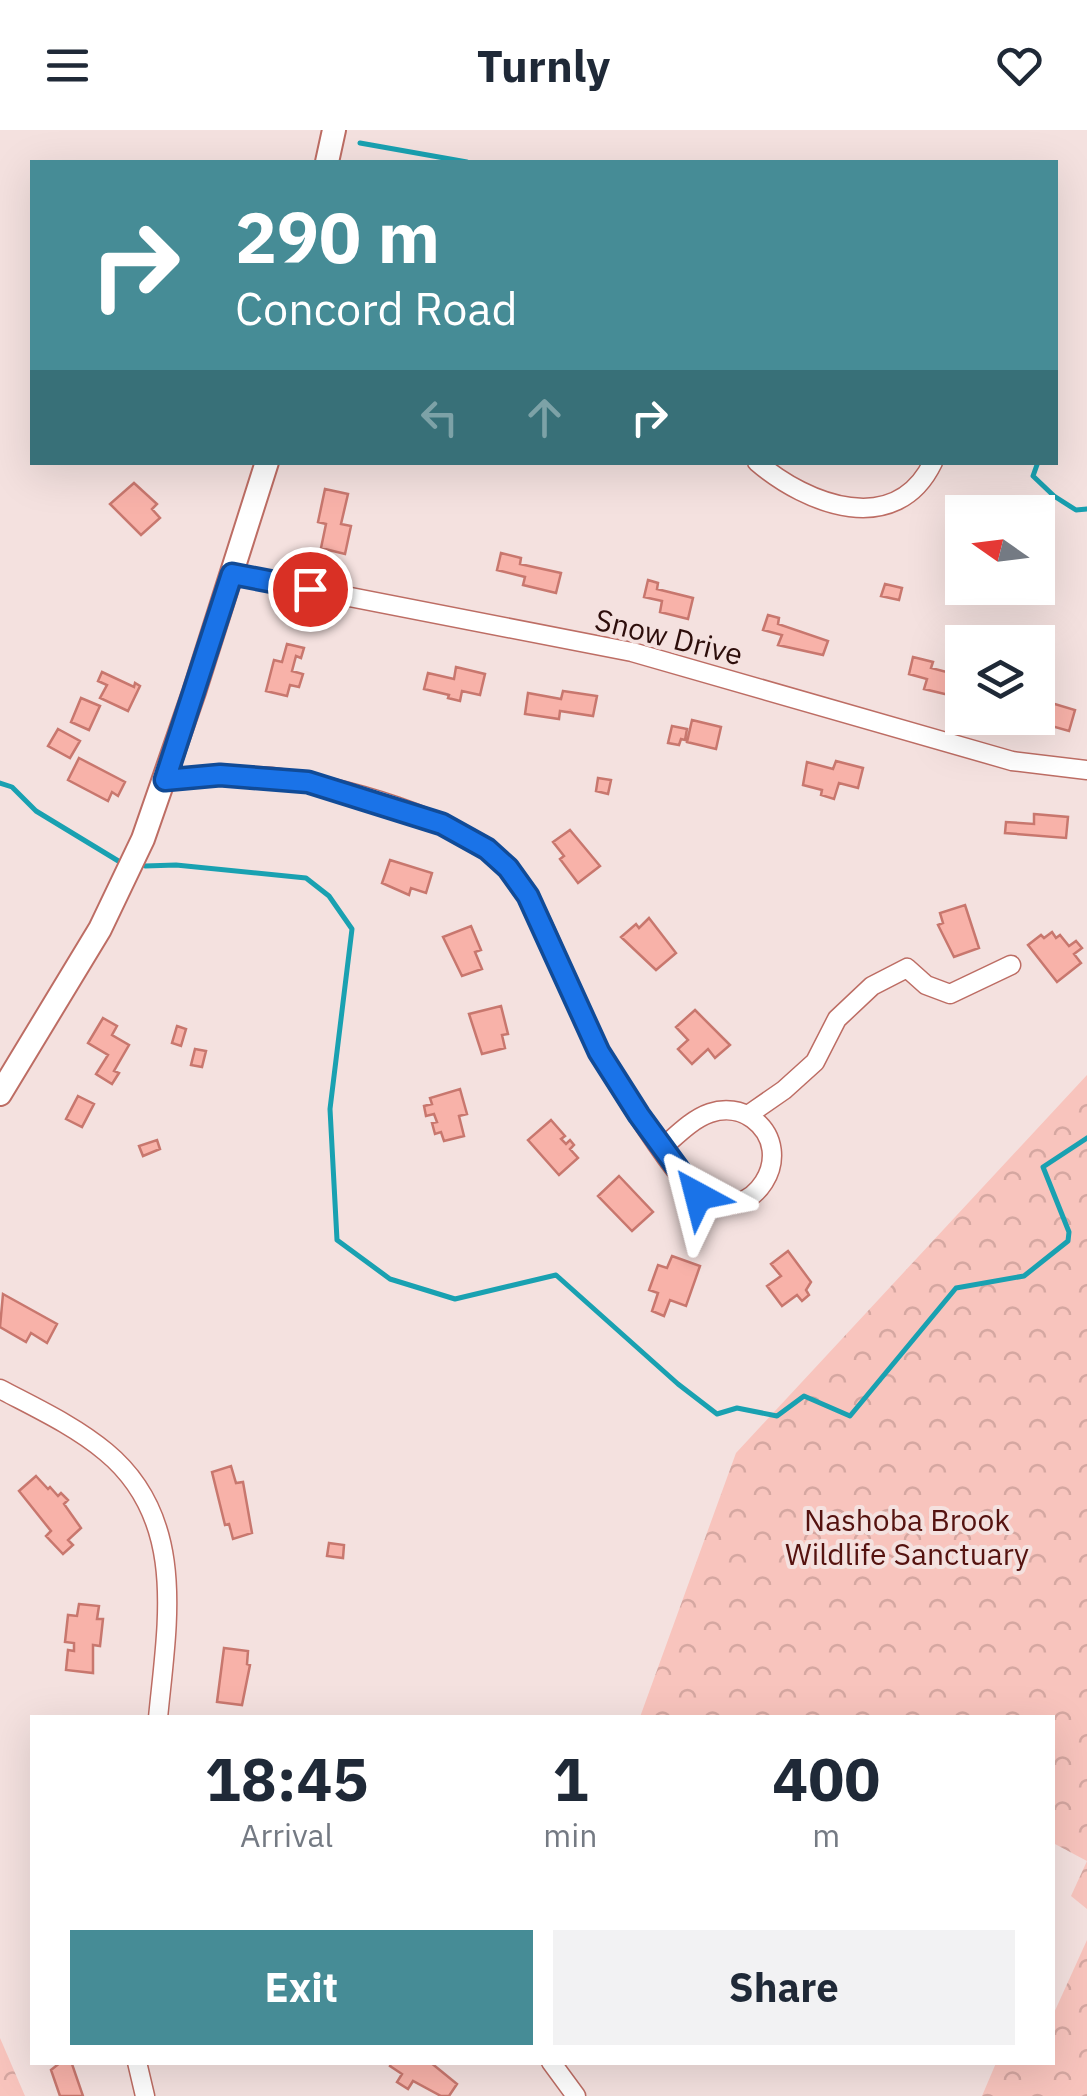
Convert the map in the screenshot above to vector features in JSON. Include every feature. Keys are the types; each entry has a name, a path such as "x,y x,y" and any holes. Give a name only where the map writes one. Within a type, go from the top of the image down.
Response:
{"main road":[{"path":"326,160 334,130"},
{"path":"0,1094 100,928 132,866 165,780 266,465"}],"street":[{"path":"761,465 779,480 833,505 868,508 890,506 914,490 931,465"},
{"name":"Snow Drive","path":"232,574 632,652 993,756 1035,766 1087,770"},
{"path":"165,780 220,775 308,782 442,824 487,849 508,868 528,896 599,1052 662,1148 698,1196 711,1202 739,1203 762,1188 773,1162 768,1135 748,1114 721,1110 707,1114 662,1148"},
{"path":"748,1114 784,1090 815,1062 837,1019 872,986 908,968 926,984 950,994 1012,964"},
{"path":"0,1389 104,1450 139,1488 153,1513 163,1539 169,1591 158,1715"},
{"path":"138,2065 146,2096"},
{"path":"552,2065 576,2096"}],"green space":[{"name":"Nashoba Brook Wildlife Sanctuary","path":"1087,1075 1087,1861 1055,1844 1055,1715 641,1715 736,1453"},
{"path":"1087,1861 1087,1909 1071,1896"},
{"path":"1087,1940 1087,2096 982,2096 995,2065 1055,2065 1055,2011"},
{"path":"0,2038 25,2096 0,2096"}],"building":[{"path":"134,483 157,504 152,509 160,518 141,535 110,504"},
{"path":"325,489 348,494 341,524 351,526 345,554 321,548 326,524 318,522"},
{"path":"501,553 521,558 520,564 561,573 556,593 523,585 525,577 497,570"},
{"path":"648,580 658,583 657,589 693,598 688,619 660,612 662,601 644,597"},
{"path":"885,584 902,588 899,600 881,596"},
{"path":"768,615 779,618 778,624 828,641 823,655 778,645 782,635 763,630"},
{"path":"287,644 304,648 301,658 296,656 292,671 303,674 299,687 290,685 287,696 266,691 274,660 282,662"},
{"path":"913,657 933,662 931,668 945,672 945,694 924,689 927,679 909,674"},
{"path":"456,667 485,674 480,695 462,691 460,701 424,689 428,673 454,679"},
{"path":"102,672 134,687 135,683 140,686 128,711 100,698 107,685 98,681"},
{"path":"563,691 597,696 593,716 560,711 559,719 525,714 528,693 561,699"},
{"path":"81,698 100,706 89,730 71,722"},
{"path":"1055,704 1075,710 1069,731 1055,727"},
{"path":"692,720 721,727 716,749 687,742"},
{"path":"672,726 687,729 685,740 681,739 679,745 668,743"},
{"path":"58,729 80,741 70,758 48,746"},
{"path":"79,758 125,782 118,796 112,792 108,801 68,780"},
{"path":"836,761 863,768 858,788 839,783 834,799 821,795 822,790 803,785 807,762 833,769"},
{"path":"598,778 611,780 608,794 596,791"},
{"path":"1034,814 1068,817 1066,838 1005,833 1006,822 1034,824"},
{"path":"570,830 600,866 578,883 553,842"},
{"path":"390,860 432,873 426,893 411,888 409,895 382,883"},
{"path":"965,905 979,948 954,957 938,925 943,923 940,913"},
{"path":"649,918 676,953 656,970 621,937"},
{"path":"471,926 481,950 475,952 482,969 462,976 443,937"},
{"path":"1052,932 1069,946 1076,941 1082,948 1074,954 1081,963 1057,982 1028,945"},
{"path":"501,1006 508,1034 502,1035 505,1048 482,1054 469,1014"},
{"path":"695,1010 730,1045 715,1058 708,1049 692,1064 678,1049 688,1040 676,1027"},
{"path":"103,1018 117,1026 112,1035 129,1045 114,1071 119,1073 112,1084 96,1074 108,1055 88,1043"},
{"path":"177,1026 186,1029 181,1046 172,1043"},
{"path":"195,1049 206,1051 202,1067 191,1065"},
{"path":"460,1089 467,1114 459,1116 464,1136 444,1141 441,1132 435,1134 434,1114 426,1116 424,1106 432,1104 430,1098"},
{"path":"78,1096 94,1104 82,1127 66,1119"},
{"path":"551,1120 565,1136 561,1139 574,1145 570,1149 578,1158 559,1175 528,1140"},
{"path":"157,1140 160,1149 143,1156 139,1146"},
{"path":"619,1176 653,1212 632,1231 598,1196"},
{"path":"788,1251 811,1282 806,1290 809,1295 802,1301 797,1295 782,1306 767,1286 781,1276 771,1264"},
{"path":"672,1256 700,1266 686,1306 670,1300 664,1316 652,1311 658,1293 649,1290 658,1265 667,1268"},
{"path":"3,1294 57,1324 47,1343 31,1333 26,1342 0,1327"},
{"path":"231,1466 236,1483 243,1482 252,1533 233,1539 229,1524 225,1525 212,1472"},
{"path":"36,1476 48,1489 68,1500 64,1504 81,1528 68,1540 73,1545 63,1554 46,1536 51,1531 19,1491"},
{"path":"329,1543 344,1545 343,1558 327,1556"},
{"path":"79,1604 99,1606 97,1619 103,1619 100,1646 93,1645 93,1673 66,1670 68,1650 74,1651 74,1643 65,1642 68,1615 77,1616"},
{"path":"224,1648 248,1651 250,1665 242,1705 217,1702"},
{"path":"57,2065 72,2065 83,2096 60,2096 51,2070"},
{"path":"434,2065 457,2084 449,2096 441,2096 413,2081 408,2089 397,2082 402,2074 390,2066"}],"waterway":[{"path":"360,143 456,160"},
{"path":"1037,465 1033,476 1054,496 1076,510 1087,509"},
{"path":"0,783 12,787 36,811 120,862"},
{"path":"145,866 176,865 306,878 329,896 352,929 330,1109 337,1240 390,1279 455,1299 556,1275 717,1414 737,1408 777,1416 804,1396 850,1416 956,1288 1024,1276 1068,1241 1069,1232 1043,1167 1087,1138"}],"route":[{"path":"310,589 232,574 165,780 220,775 308,782 442,824 487,849 508,868 528,896 599,1052 698,1196"}]}
